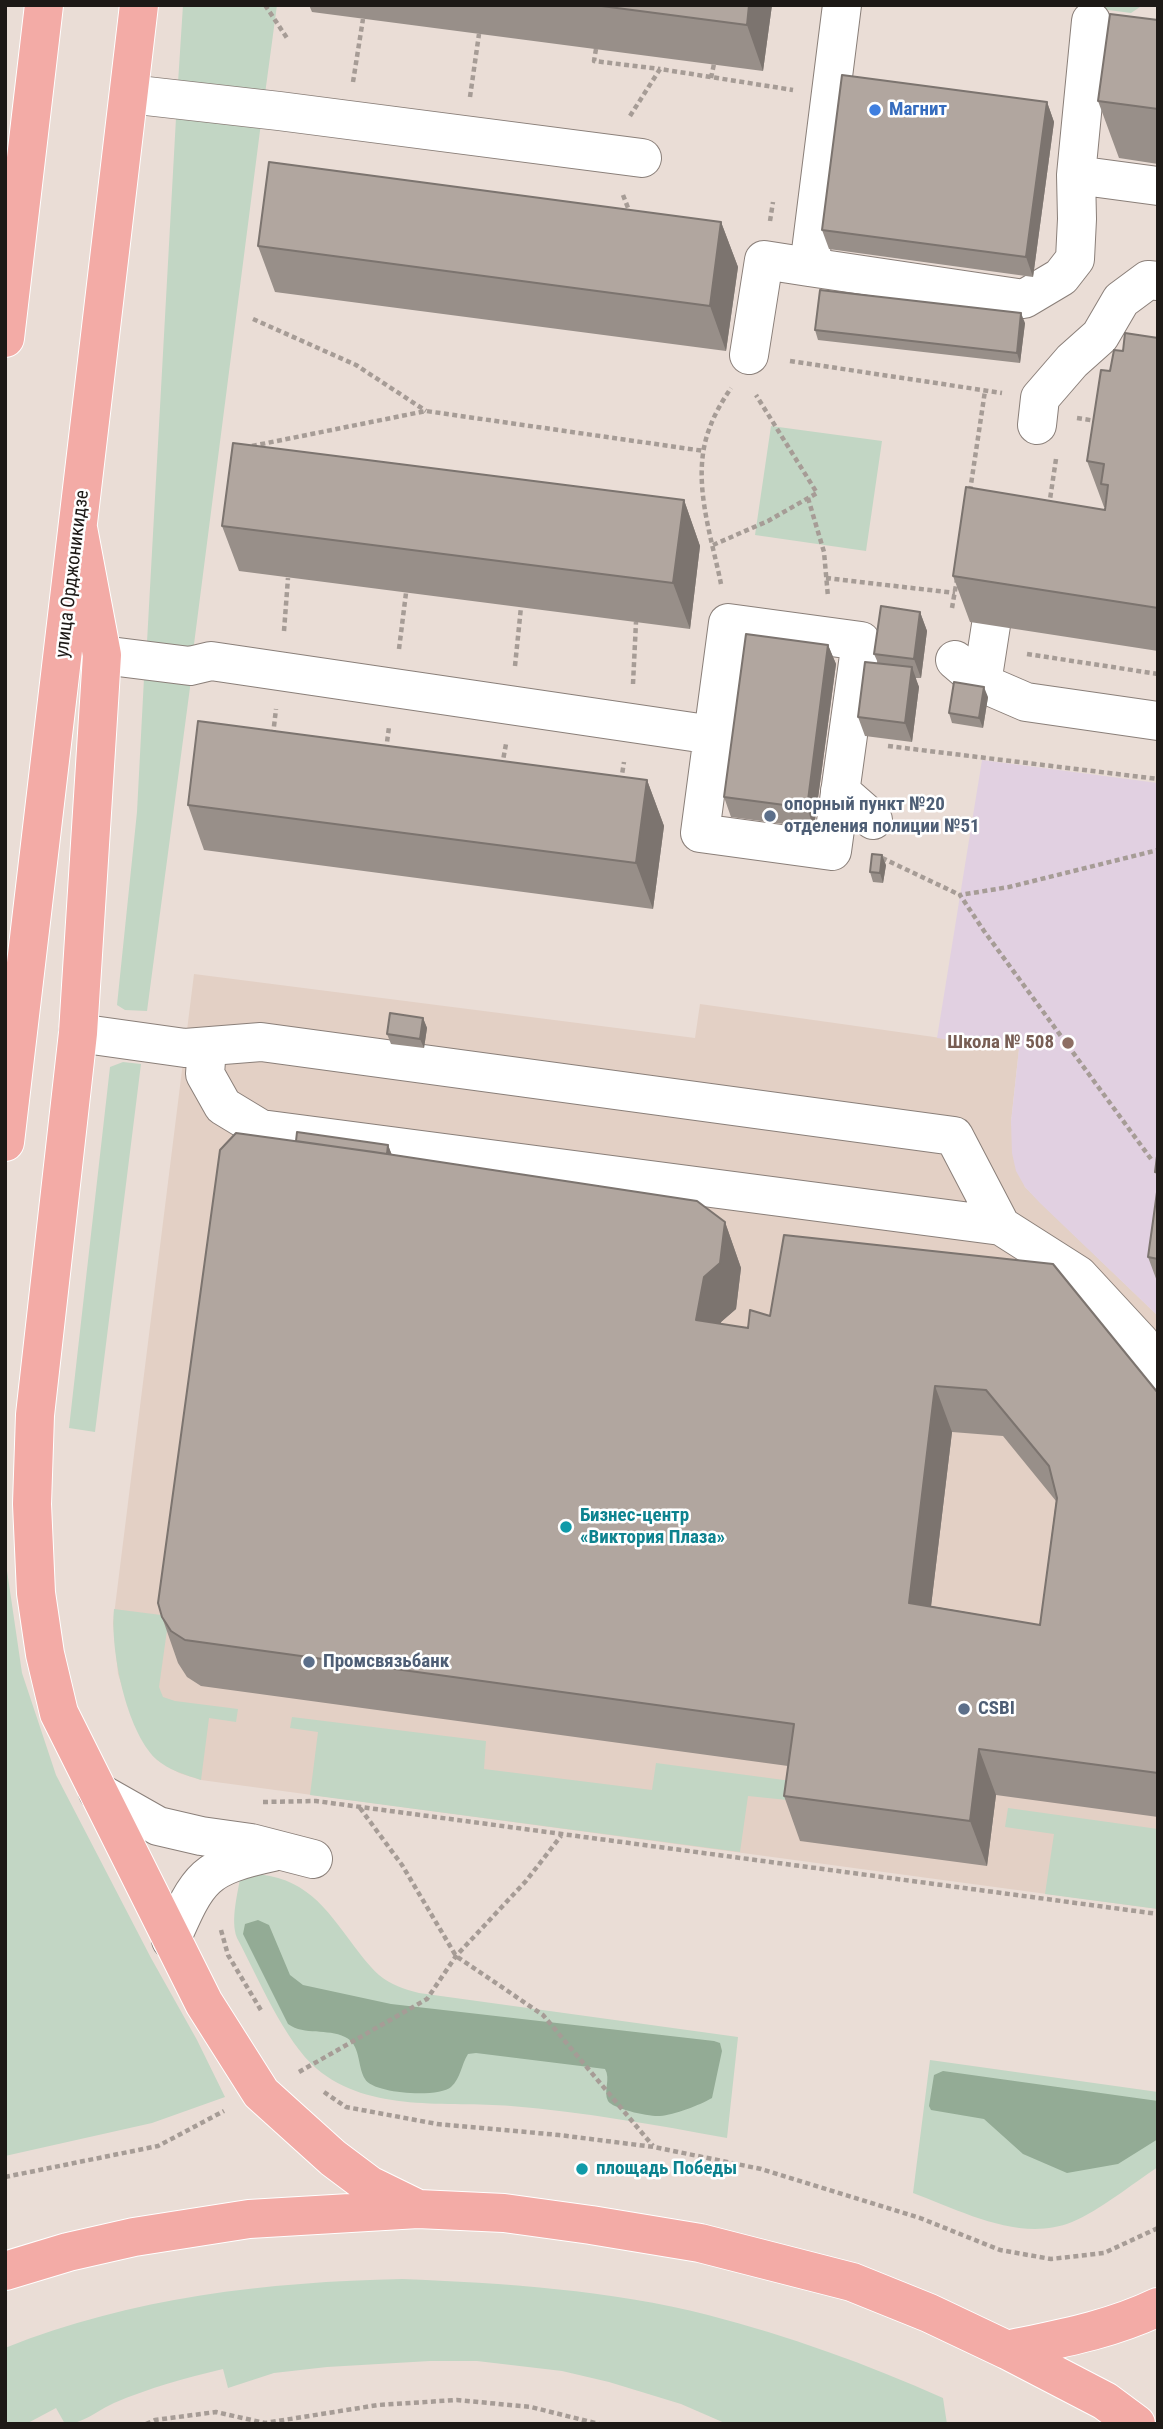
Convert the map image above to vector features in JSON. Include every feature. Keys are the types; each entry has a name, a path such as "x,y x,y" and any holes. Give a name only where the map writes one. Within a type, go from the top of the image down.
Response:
{"main road":[{"path":"5,338 44,5"},
{"name":"улица Орджоникидзе","path":"5,1142 139,5"},
{"path":"78,528 102,655 78,1033 35,1415 32,1504 36,1593 45,1654 59,1713 204,2003 261,2093 333,2158 369,2185 418,2209"},
{"path":"5,2271 68,2252 134,2237 249,2219 418,2209 503,2213 579,2223 700,2243 852,2282 1007,2350 1105,2401 1136,2424"},
{"path":"1007,2350 1084,2334 1131,2320 1158,2307"}],"lane":[{"path":"809,267 842,5"},
{"path":"745,363 764,260 1024,299 1061,277 1075,259 1076,175 1091,21"},
{"path":"129,94 624,156"},
{"path":"1076,175 1158,186"},
{"path":"1075,259 1107,282 1121,300"},
{"path":"1038,412 1072,361 1100,336 1121,300 1148,280 1158,281"},
{"path":"1100,336 1139,341"},
{"path":"728,623 861,641 832,851 700,833 728,623"},
{"path":"979,654 1026,702 1158,722"},
{"path":"102,655 190,666 211,661 713,735"},
{"path":"840,792 873,820"},
{"path":"78,1033 185,1048 261,1042 954,1136 1002,1226"},
{"path":"207,1047 205,1074 223,1105 261,1129 1002,1226 1078,1275 1140,1342 1158,1373"},
{"path":"98,1791 158,1826 201,1836 251,1843 296,1855 228,1864 208,1875 190,1897 171,1940"}],"path":[{"path":"265,5 287,38"},
{"path":"596,49 594,61 832,96"},
{"path":"712,78 714,64"},
{"path":"632,217 624,156 660,69"},
{"path":"253,319 356,365 426,411"},
{"path":"745,363 985,391 1038,412"},
{"path":"728,623 708,529 702,481 704,451 710,427 745,363"},
{"path":"713,545 768,521 817,493 745,363"},
{"path":"969,499 985,391"},
{"path":"248,447 426,411 704,451"},
{"path":"1076,418 1102,422"},
{"path":"1048,512 1057,457"},
{"path":"808,498 824,552 830,618 827,636"},
{"path":"959,566 948,633 979,654 1158,674"},
{"path":"826,578 955,593"},
{"path":"500,779 512,705 521,607"},
{"path":"620,792 630,723 636,622"},
{"path":"847,740 1158,779"},
{"path":"835,835 961,895 984,931 1151,1159"},
{"path":"961,895 1009,887 1158,850"},
{"path":"250,1802 316,1801 561,1836 1158,1914"},
{"path":"359,1808 402,1865 456,1956 542,2015 654,2147"},
{"path":"307,2080 297,2073 427,1999 456,1956 526,1881 561,1836"},
{"path":"220,1923 228,1955 263,2014"},
{"path":"317,2087 346,2107 437,2124 654,2147 761,2169 920,2218 1000,2250 1051,2259 1104,2253 1158,2228"},
{"path":"5,2176 158,2146 231,2108"},
{"path":"146,2424 155,2420 216,2412 265,2423 378,2405 457,2400 531,2407 599,2424"}],"shaded area":[{"name":"Школа № 508","path":"982,760 1158,783 1158,1316 1040,1203 1025,1187 1016,1171 1012,1153 1011,1122 1019,1049 937,1038"},
{"path":"194,974 695,1038 700,1004 1019,1049 1011,1122 1025,1187 1158,1316 1158,1909 201,1780 179,1773 157,1760 143,1739 118,1674 113,1623"}],"green space":[{"path":"183,5 277,5 265,94 178,83"},
{"path":"1070,5 1143,5 1131,13"},
{"path":"176,118 261,123 193,652 147,642"},
{"path":"771,426 882,441 866,551 755,535"},
{"path":"144,678 191,680 147,1011 125,1010 117,1005 137,812"},
{"path":"123,1062 141,1064 95,1432 69,1428 110,1067"},
{"path":"5,1557 22,1673 56,1775 225,2097 152,2123 5,2156"},
{"path":"114,1609 169,1616 159,1687 163,1697 238,1709 236,1722 209,1718 201,1780 161,1763 145,1746 136,1729 128,1710 118,1667 113,1626"},
{"path":"292,1717 486,1741 484,1769 652,1790 656,1763 799,1782 797,1801 748,1796 740,1852 310,1795 318,1732 290,1728"},
{"path":"1008,1808 1158,1829 1158,1909 1045,1894 1054,1834 1005,1827"},
{"path":"241,1873 278,1878 306,1891 328,1913 379,1975 408,1990 738,2037 727,2138 620,2119 538,2109 385,2099 360,2093 338,2083 317,2069 294,2042 272,2008 237,1938 234,1915"},
{"path":"258,1920 269,1925 290,1975 303,1985 391,2004 720,2043 722,2051 712,2098 666,2115 640,2114 624,2110 608,2101 605,2069 476,2053 468,2054 457,2080 444,2090 407,2093 380,2088 365,2079 350,2040 338,2034 302,2030 288,2024 243,1934 245,1924"},
{"path":"930,2060 1158,2092 1158,2167 1093,2211 1072,2222 1052,2228 1032,2229 991,2222 913,2193"},
{"path":"943,2071 1158,2101 1158,2139 1118,2164 1067,2173 1023,2154 984,2119 931,2110 929,2106 934,2075"},
{"path":"402,2279 595,2294 634,2299 708,2315 827,2352 943,2398 947,2424 727,2424 681,2404 562,2371 477,2361 430,2361 274,2373 228,2388 223,2369 140,2393 72,2423 65,2424 56,2408 26,2424 5,2424 5,2348 102,2316 201,2296 301,2284"}],"building":[{"path":"594,5 749,5 747,25"},
{"path":"1110,14 1158,20 1158,109 1098,101"},
{"path":"842,75 1047,102 1026,257 822,230"},
{"path":"269,162 721,222 710,306 258,246"},
{"path":"820,290 1021,313 1017,353 815,330"},
{"path":"1125,333 1158,338 1158,608 953,576 966,487 1105,510 1108,485 1101,484 1104,464 1087,461 1101,370 1110,371 1114,350 1123,351"},
{"path":"233,443 684,500 673,583 222,526"},
{"path":"881,606 920,612 914,659 874,654"},
{"path":"746,634 828,645 807,808 724,797"},
{"path":"865,662 912,667 905,723 858,717"},
{"path":"954,682 984,687 979,718 949,713"},
{"path":"198,721 647,780 636,863 188,805"},
{"path":"872,854 882,855 880,873 870,872"},
{"path":"390,1013 423,1018 420,1039 387,1034"},
{"path":"297,1132 388,1145 387,1154 296,1141"},
{"name":"Бизнес-центр «Виктория Плаза»","path":"236,1133 697,1201 725,1222 720,1263 704,1277 696,1320 748,1328 750,1310 770,1316 784,1235 1053,1264 1158,1393 1158,1773 979,1749 970,1821 784,1796 794,1724 185,1640 171,1631 162,1617 158,1603 220,1150","holes":["935,1386 986,1390 1049,1466 1057,1498 1040,1625 909,1603"]},
{"path":"1158,1156 1158,1173 1155,1172"},
{"path":"1158,1185 1158,1259 1148,1257"}],"place":[{"name":"Магнит","path":"875,110"},
{"name":"опорный пункт №20 отделения полиции №51","path":"770,816"},
{"name":"Школа № 508","path":"1068,1043"},
{"name":"Бизнес-центр «Виктория Плаза»","path":"566,1527"},
{"name":"Промсвязьбанк","path":"309,1662"},
{"name":"CSBI","path":"964,1709"},
{"name":"площадь Победы","path":"582,2169"}]}
